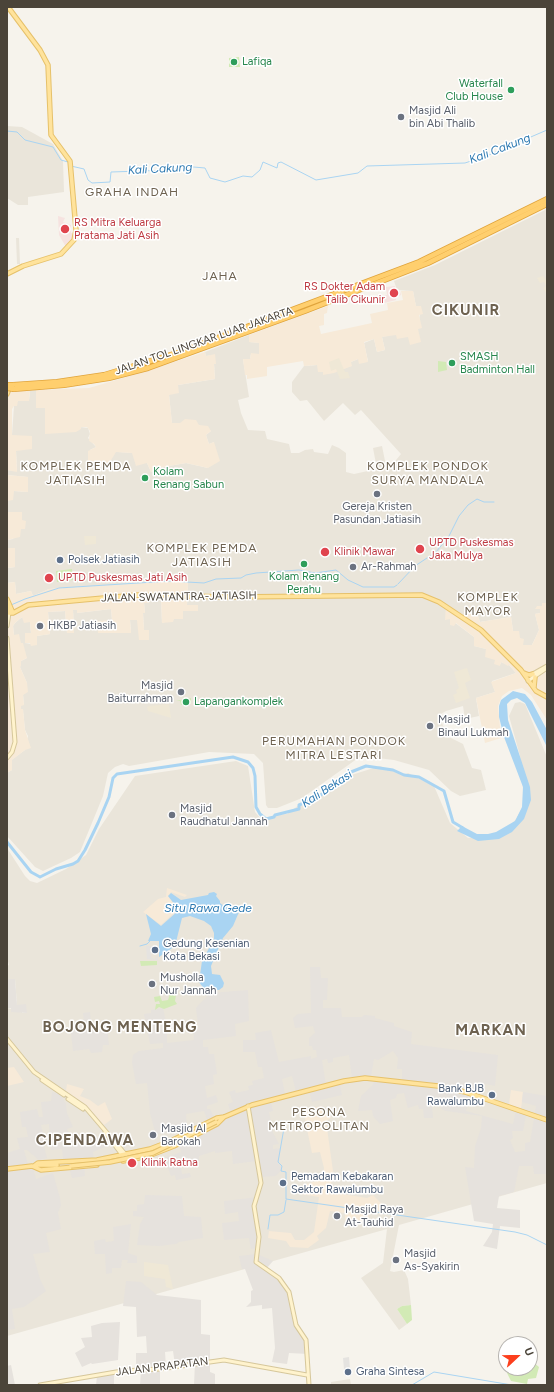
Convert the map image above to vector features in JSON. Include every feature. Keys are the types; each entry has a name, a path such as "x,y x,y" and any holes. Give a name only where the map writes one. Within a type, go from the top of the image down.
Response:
{"highway":[{"name":"JALAN TOL LINGKAR LUAR JAKARTA","path":"7,388 104,375 173,354 413,265 468,240 547,199"},
{"name":"JALAN TOL LINGKAR LUAR JAKARTA","path":"7,384 13,387 64,385 109,378 148,368 428,263 547,204"}],"main road":[{"path":"7,274 23,266 59,255 74,240 76,230 70,160 51,135 49,72 47,62 8,7"},
{"path":"7,384 10,388 7,394"},
{"name":"JALAN SWATANTRA-JATIASIH","path":"11,613 28,605 110,597 413,593 426,596 481,630 523,672 527,680 534,688 540,694 547,697"},
{"path":"7,599 11,613 7,624"},
{"path":"7,638 15,742 12,752 7,758"},
{"path":"527,680 547,667"},
{"path":"523,672 527,675 533,676"},
{"path":"533,676 534,688"},
{"path":"7,1039 11,1046"},
{"path":"7,1042 29,1067 70,1099 85,1107 125,1157"},
{"path":"7,1169 110,1162 153,1153 248,1106 344,1081 369,1078 438,1086 465,1092 547,1120"},
{"path":"248,1106 261,1183 254,1206 259,1237 256,1262 279,1278 289,1292 296,1325 306,1340 307,1375 309,1385"},
{"path":"36,1166 42,1170 79,1167 125,1157 153,1149 217,1118 224,1117"},
{"path":"36,1166 38,1163 156,1154 217,1124 224,1117"},
{"path":"153,1149 156,1154"},
{"name":"JALAN PRAPATAN","path":"40,1385 122,1371 160,1369 224,1360 307,1375"}],"shaded area":[{"path":"7,126 22,127 53,144 63,161 64,192 28,197 28,205 18,205 7,198"},
{"path":"547,209 547,603 542,603 543,606 536,609 540,609 540,613 535,614 539,630 532,645 523,645 520,638 513,631 511,617 480,622 476,610 466,610 463,617 450,619 474,637 474,646 486,649 500,665 501,662 509,665 516,673 492,681 495,692 476,698 479,716 465,719 463,706 446,711 439,715 447,736 463,744 472,768 481,770 486,790 460,796 451,791 429,770 394,760 361,756 302,798 277,808 268,808 266,805 263,763 254,754 209,752 129,766 123,764 115,767 108,773 103,796 80,852 71,858 43,871 35,867 7,836 7,773 12,770 11,760 25,750 28,736 25,730 23,710 21,710 21,705 24,705 23,695 27,683 20,667 21,661 27,658 14,635 13,626 22,617 30,622 31,633 25,643 37,645 37,636 50,634 48,612 65,611 67,633 74,633 73,610 77,610 77,613 111,609 112,620 131,633 130,620 137,620 149,640 149,630 144,631 143,613 145,613 144,603 149,597 161,596 162,623 174,619 183,611 198,605 187,605 188,583 170,581 49,589 33,596 31,591 16,594 15,582 7,583 7,568 15,567 14,548 7,548 7,540 13,539 22,520 21,512 7,512 7,500 14,491 28,492 28,477 7,475 7,470 17,471 16,451 12,435 14,406 18,401 29,400 30,391 36,390 36,408 45,408 80,427 88,428 90,434 88,438 96,447 90,450 133,453 147,463 151,472 163,467 186,463 208,468 214,442 209,444 206,435 211,431 199,425 172,424 169,395 178,385 215,379 215,355 206,356 205,352 249,335 250,342 259,343 259,354 251,354 250,359 243,359 249,397 238,400 241,413 248,430 265,431 267,439 289,444 291,453 299,453 305,450 313,449 314,452 328,454 332,445 346,453 346,472 354,474 377,469 373,448 382,446 386,466 392,465 401,454 361,410 355,415 343,403 324,421 307,400 300,401 292,392 292,382 304,366 317,365 324,372 323,374 351,366 351,362 358,359 368,361 364,343 374,339 377,352 385,350 382,337 418,329 421,306 416,307 413,291 397,290 394,281 435,265"},
{"name":"RS Mitra Keluarga Pratama Jati Asih","path":"58,216 65,218 63,222 71,225 71,233 75,234 66,247 59,235"},
{"path":"16,238 19,238 20,264 17,264"},
{"path":"543,276 547,281 547,294 543,288 546,286 544,282 540,283 537,278"},
{"name":"RS Dokter Adam Talib Cikunir","path":"395,286 396,291 400,291 401,295 396,297 396,300 384,303 384,295 387,295 386,287"},
{"path":"401,291 413,291 416,306 421,306 423,314 419,315 422,328 418,329 421,342 410,345 408,337 397,339 396,335 382,337 385,350 377,352 374,339 364,342 368,362 359,364 358,359 351,362 352,366 334,373 323,375 323,372 318,372 317,365 304,366 303,361 267,367 267,376 247,379 243,359 250,359 251,353 259,354 259,343 249,342 249,335 328,306 327,313 324,314 324,325 319,326 321,334 372,323 370,314 388,310 387,303 403,300"},
{"path":"205,352 206,356 215,354 215,379 178,385 179,393 169,395 172,423 180,423 185,419 196,420 199,425 208,426 211,431 206,435 209,444 214,442 220,461 208,468 186,463 163,467 151,472 147,463 136,466 132,453 116,452 107,467 88,465 88,451 96,447 89,441 90,431 87,427 81,427 81,429 76,432 45,434 45,408 36,408 36,390 89,388"},
{"path":"339,358 345,372 348,372 350,378 340,379 336,369 331,371 329,362"},
{"path":"7,391 30,391 29,401 18,401 17,406 14,406 12,409 12,435 32,436 32,449 16,451 17,472 7,470"},
{"path":"7,475 28,477 28,492 14,491 13,500 7,501"},
{"path":"7,512 22,512 22,520 26,521 25,529 21,529 20,537 7,540"},
{"path":"84,536 96,536 96,544 85,545"},
{"path":"7,548 15,548 15,567 7,568"},
{"path":"170,581 188,583 187,605 198,605 198,611 183,611 183,619 174,619 173,622 162,623 161,596 149,597 149,603 144,603 145,613 143,613 144,630 149,630 149,640 139,640 137,620 130,620 131,633 98,633 97,621 112,620 111,609 77,613 77,610 73,610 74,633 67,633 65,611 48,612 50,634 37,636 37,645 31,646 30,643 25,643 25,633 31,633 30,622 24,623 22,617 15,623 13,626 14,635 19,634 27,658 21,661 20,667 27,683 28,692 23,695 24,705 21,706 21,709 23,709 25,730 31,748 25,750 12,760 12,770 7,773 7,583 15,582 16,594 31,591 33,596 49,589"},
{"path":"542,603 547,603 547,720 531,695 522,688 509,691 502,696 498,706 501,738 485,743 476,698 495,692 491,682 516,673 509,665 508,666 501,662 500,666 494,664 495,660 485,657 486,649 474,646 474,637 456,623 454,626 450,625 450,619 445,620 446,604 463,616 465,607 475,606 480,622 511,617 513,631 519,631 520,638 524,639 523,645 532,645 539,630 535,614 540,613 540,609 535,609 537,606 542,606"},
{"path":"467,668 471,680 465,683 470,698 456,703 453,695 457,693 456,690 459,688 454,672"},
{"path":"520,702 525,704 547,757 547,1183 399,1225 390,1271 394,1272 404,1270 408,1279 411,1305 402,1306 397,1309 407,1324 399,1330 361,1278 383,1263 387,1229 7,1336 7,1008 22,1011 22,1013 27,1013 17,1005 15,979 7,979 7,966 9,965 7,958 7,848 25,876 30,881 37,883 66,869 86,855 99,829 135,776 236,761 248,766 255,812 261,819 275,815 287,814 299,805 306,806 345,777 380,766 404,775 408,773 434,786 450,823 468,838 504,833 516,819 523,807 524,800 520,756 509,716 515,703"},
{"path":"169,704 171,718 148,711 147,707 150,706"},
{"path":"167,888 187,895 185,897 171,892 168,896 178,909 161,925 143,912 158,899 166,897"},
{"path":"146,946 152,946 151,958 155,959 158,955 158,960 147,959"},
{"path":"310,967 320,967 321,978 328,978 327,1000 323,1000 323,1008 341,1008 342,1017 362,1017 364,1015 375,1016 375,1018 394,1023 394,1026 412,1032 411,1044 498,1055 495,1086 476,1082 466,1111 513,1124 516,1111 526,1115 523,1131 512,1131 513,1138 510,1140 515,1152 525,1151 525,1143 530,1142 536,1106 522,1102 523,1092 547,1096 547,1174 534,1174 533,1166 519,1166 514,1192 499,1196 497,1208 520,1210 520,1228 500,1226 497,1249 483,1246 492,1232 493,1224 474,1221 465,1167 474,1168 475,1146 481,1128 482,1116 446,1111 441,1109 441,1103 432,1105 433,1118 424,1118 423,1109 419,1109 418,1105 408,1108 404,1093 397,1094 396,1098 390,1100 393,1121 380,1124 373,1116 372,1110 358,1111 361,1096 372,1086 376,1078 402,1081 402,1069 397,1069 398,1058 393,1051 378,1060 374,1059 371,1076 352,1079 349,1055 333,1058 333,1062 328,1063 327,1059 322,1060 326,1085 339,1081 342,1095 312,1102 308,1088 296,1092 292,1076 282,1079 285,1094 270,1098 273,1111 269,1112 273,1133 279,1144 273,1145 273,1149 281,1148 278,1163 281,1166 281,1171 275,1176 260,1177 257,1161 233,1164 232,1151 215,1153 215,1151 199,1156 199,1161 181,1167 182,1174 190,1173 191,1177 176,1180 175,1175 171,1176 164,1158 181,1152 179,1144 210,1128 204,1111 186,1114 187,1128 156,1135 150,1113 147,1083 136,1084 132,1062 133,1055 139,1051 163,1048 163,1043 150,1044 144,1014 151,1013 151,1010 163,1008 166,1022 176,1019 179,1032 167,1033 167,1043 194,1040 193,1026 198,1025 196,1008 210,993 248,990 249,1021 235,1024 236,1036 203,1040 203,1047 208,1047 209,1054 214,1054 217,1074 213,1075 214,1084 205,1086 207,1098 216,1095 218,1102 207,1106 207,1109 210,1109 217,1124 232,1116 228,1104 233,1102 229,1092 235,1090 236,1093 249,1090 248,1086 253,1085 252,1081 264,1078 262,1067 258,1067 255,1052 243,1052 243,1040 256,1040 255,1033 271,1030 279,1062 311,1056 311,1059 317,1057 316,1050 313,1050 312,1046 309,1046 309,1038 315,1033 313,1026 295,1028 293,1018 298,1014 311,1013"},
{"path":"7,979 15,979 17,1005 26,1004 27,1013 11,1012 11,1008 7,1008"},
{"path":"90,1012 91,1023 99,1022 103,1026 107,1026 109,1045 103,1045 102,1052 91,1053 89,1049 73,1051 71,1033 74,1024 84,1023 83,1013"},
{"path":"14,1067 24,1082 7,1086 7,1068"},
{"path":"67,1084 84,1089 80,1096 90,1100 98,1106 105,1102 112,1119 104,1125 88,1108 69,1096 66,1091"},
{"path":"511,1090 523,1092 521,1109 509,1104"},
{"path":"52,1092 60,1094 66,1104 67,1113 73,1127 67,1129 71,1140 91,1132 107,1146 93,1152 94,1161 84,1162 85,1176 72,1178 69,1167 64,1167 62,1149 51,1150 49,1124 41,1125 45,1142 43,1143 47,1158 39,1160 27,1150 24,1150 29,1168 33,1168 36,1179 53,1173 61,1205 58,1213 61,1229 46,1233 50,1252 33,1254 40,1279 46,1291 24,1307 12,1309 15,1329 7,1330 7,1153 20,1149 17,1138 28,1137 26,1127 22,1127 20,1112 37,1109 39,1117 43,1117 41,1102 51,1101"},
{"path":"321,1106 331,1118 326,1121 333,1171 330,1192 367,1198 373,1195 386,1208 385,1211 370,1209 368,1223 345,1220 345,1213 330,1211 326,1228 317,1236 319,1240 308,1248 290,1247 286,1241 268,1238 269,1231 291,1233 295,1240 304,1240 314,1232 319,1197 300,1194 299,1191 304,1185 322,1179 324,1168 320,1152 312,1153 303,1110"},
{"path":"145,1195 182,1196 184,1216 201,1217 203,1238 159,1246 137,1245 140,1224 144,1217 133,1216 133,1211 137,1211 137,1205 144,1204"},
{"path":"258,1197 254,1206 258,1248 251,1249 249,1238 224,1240 222,1223 239,1221 238,1212 225,1214 224,1201"},
{"path":"131,1224 128,1253 137,1256 137,1263 127,1263 128,1260 122,1260 121,1268 112,1268 112,1273 106,1274 105,1254 95,1254 94,1241 105,1239 106,1242 114,1241 113,1227"},
{"path":"257,1254 273,1261 266,1269 285,1284 289,1292 296,1325 305,1335 308,1354 289,1353 287,1364 272,1362 275,1348 272,1308 262,1309 262,1305 246,1307 251,1302 251,1291 253,1290 245,1269 242,1269 239,1256"},
{"path":"144,1262 168,1265 173,1289 166,1287 165,1279 144,1276"},
{"path":"126,1281 141,1282 157,1295 201,1300 201,1334 210,1335 210,1372 215,1374 215,1385 194,1385 195,1363 175,1365 173,1351 165,1352 166,1367 160,1368 160,1385 140,1385 141,1371 136,1372 136,1353 147,1353 146,1336 137,1337 136,1307 123,1306"},
{"path":"120,1322 118,1360 91,1363 82,1367 75,1353 85,1347 81,1338 92,1337 91,1326 102,1323"},
{"path":"349,1357 350,1369 344,1369 343,1358"},
{"path":"11,1365 15,1385 7,1385 7,1366"},
{"path":"114,1374 114,1385 96,1385 97,1376"},
{"path":"350,1379 351,1385 331,1385 331,1382"}],"green space":[{"name":"Lafiqa","path":"239,57 240,67 229,67 229,58"},
{"path":"438,361 446,362 447,370 438,372"},
{"path":"72,569 73,580 57,582 56,571"},
{"name":"Lapangankomplek","path":"191,698 191,703 181,705 180,701 176,701"},
{"path":"140,961 157,961 157,965 141,966"},
{"path":"170,994 173,994 174,996 176,995 175,1001 177,1004 164,1009 159,1007 155,1010 156,1004 160,1004 159,1001 155,1002 154,997 160,996 162,1001 168,1000"},
{"path":"411,1305 412,1320 407,1324 397,1309 402,1306"},
{"path":"508,1376 537,1376 536,1378 528,1379 527,1384 511,1381"}],"water":[{"path":"513,691 525,694 532,702 547,730 547,747 525,703 517,698 511,700 507,704 508,720 530,787 531,800 524,819 512,832 499,839 478,841 457,831 462,826 477,834 496,832 515,821 522,807 523,787 504,737 499,717 499,706 501,700"},
{"name":"Situ Rawa Gede","path":"214,892 217,894 216,896 220,903 224,906 229,904 239,912 233,926 223,938 211,966 212,974 220,975 224,983 223,987 219,990 205,990 199,982 202,961 214,939 214,933 211,926 204,921 190,916 182,918 175,946 159,957 159,941 148,941 151,934 146,914 161,926 179,910 168,896 171,893 181,900 208,895 209,893"}],"waterway":[{"name":"Kali Cakung","path":"71,166 84,169 88,180 92,183 110,182 111,172 171,170 182,166 205,168 210,178 225,182 243,176 252,177 260,170 263,162 277,168 278,163 281,162 316,180 358,173 367,166 465,163 489,155 547,130"},
{"name":"Kali Cakung","path":"7,131 17,132 25,140 53,147 61,160 68,162"},
{"path":"398,584 415,566 436,552 449,536 459,516 468,505 477,499 484,502 494,502"},
{"path":"11,605 59,588 170,581 204,583 216,579 241,578 246,575 256,573 299,570 315,573 336,570 348,580 363,587 394,587 397,585"},
{"name":"Kali Bekasi","path":"7,842 31,872 40,877 78,861 98,823 109,797 113,778 117,774 233,757 248,762 253,768 255,776 256,807 260,814 266,819 274,817 275,815 299,809 299,805 318,797 351,772 366,766 393,770 404,775 419,777 444,791 453,822 463,828"},
{"path":"140,946 147,944 150,941"},
{"path":"281,1121 284,1128 278,1162 282,1166 281,1171 286,1172 286,1199 515,1232 527,1235 547,1245"},
{"path":"268,1229 270,1215 278,1215 284,1212 286,1200"},
{"path":"412,1385 434,1372 512,1385"}],"place":[{"name":"Lafiqa","path":"234,62"},
{"name":"Waterfall Club House","path":"511,90"},
{"name":"Masjid Ali bin Abi Thalib","path":"401,117"},
{"name":"RS Mitra Keluarga Pratama Jati Asih","path":"65,229"},
{"name":"RS Dokter Adam Talib Cikunir","path":"394,293"},
{"name":"SMASH Badminton Hall","path":"452,363"},
{"name":"Kolam Renang Sabun","path":"145,478"},
{"name":"Gereja Kristen Pasundan Jatiasih","path":"377,494"},
{"name":"UPTD Puskesmas Jaka Mulya","path":"420,549"},
{"name":"Klinik Mawar","path":"325,552"},
{"name":"Polsek Jatiasih","path":"60,560"},
{"name":"Kolam Renang Perahu","path":"304,564"},
{"name":"Ar-Rahmah","path":"353,567"},
{"name":"UPTD Puskesmas Jati Asih","path":"49,578"},
{"name":"HKBP Jatiasih","path":"40,626"},
{"name":"Masjid Baiturrahman","path":"181,692"},
{"name":"Lapangankomplek","path":"186,702"},
{"name":"Masjid Binaul Lukmah","path":"430,726"},
{"name":"Masjid Raudhatul Jannah","path":"172,815"},
{"name":"Gedung Kesenian Kota Bekasi","path":"155,950"},
{"name":"Musholla Nur Jannah","path":"152,984"},
{"name":"Bank BJB Rawalumbu","path":"492,1095"},
{"name":"Masjid Al Barokah","path":"153,1135"},
{"name":"Klinik Ratna","path":"132,1163"},
{"name":"Pemadam Kebakaran Sektor Rawalumbu","path":"283,1183"},
{"name":"Masjid Raya At-Tauhid","path":"337,1216"},
{"name":"Masjid As-Syakirin","path":"396,1260"},
{"name":"Graha Sintesa","path":"348,1372"}],"district":[{"name":"GRAHA INDAH","path":"132,192"},
{"name":"JAHA","path":"220,276"},
{"name":"CIKUNIR","path":"466,311"},
{"name":"KOMPLEK PEMDA JATIASIH","path":"76,473"},
{"name":"KOMPLEK PONDOK SURYA MANDALA","path":"428,473"},
{"name":"KOMPLEK PEMDA JATIASIH","path":"202,555"},
{"name":"KOMPLEK MAYOR","path":"488,604"},
{"name":"PERUMAHAN PONDOK MITRA LESTARI","path":"334,748"},
{"name":"BOJONG MENTENG","path":"120,1028"},
{"name":"MARKAN","path":"491,1031"},
{"name":"PESONA METROPOLITAN","path":"319,1119"},
{"name":"CIPENDAWA","path":"85,1141"}]}
